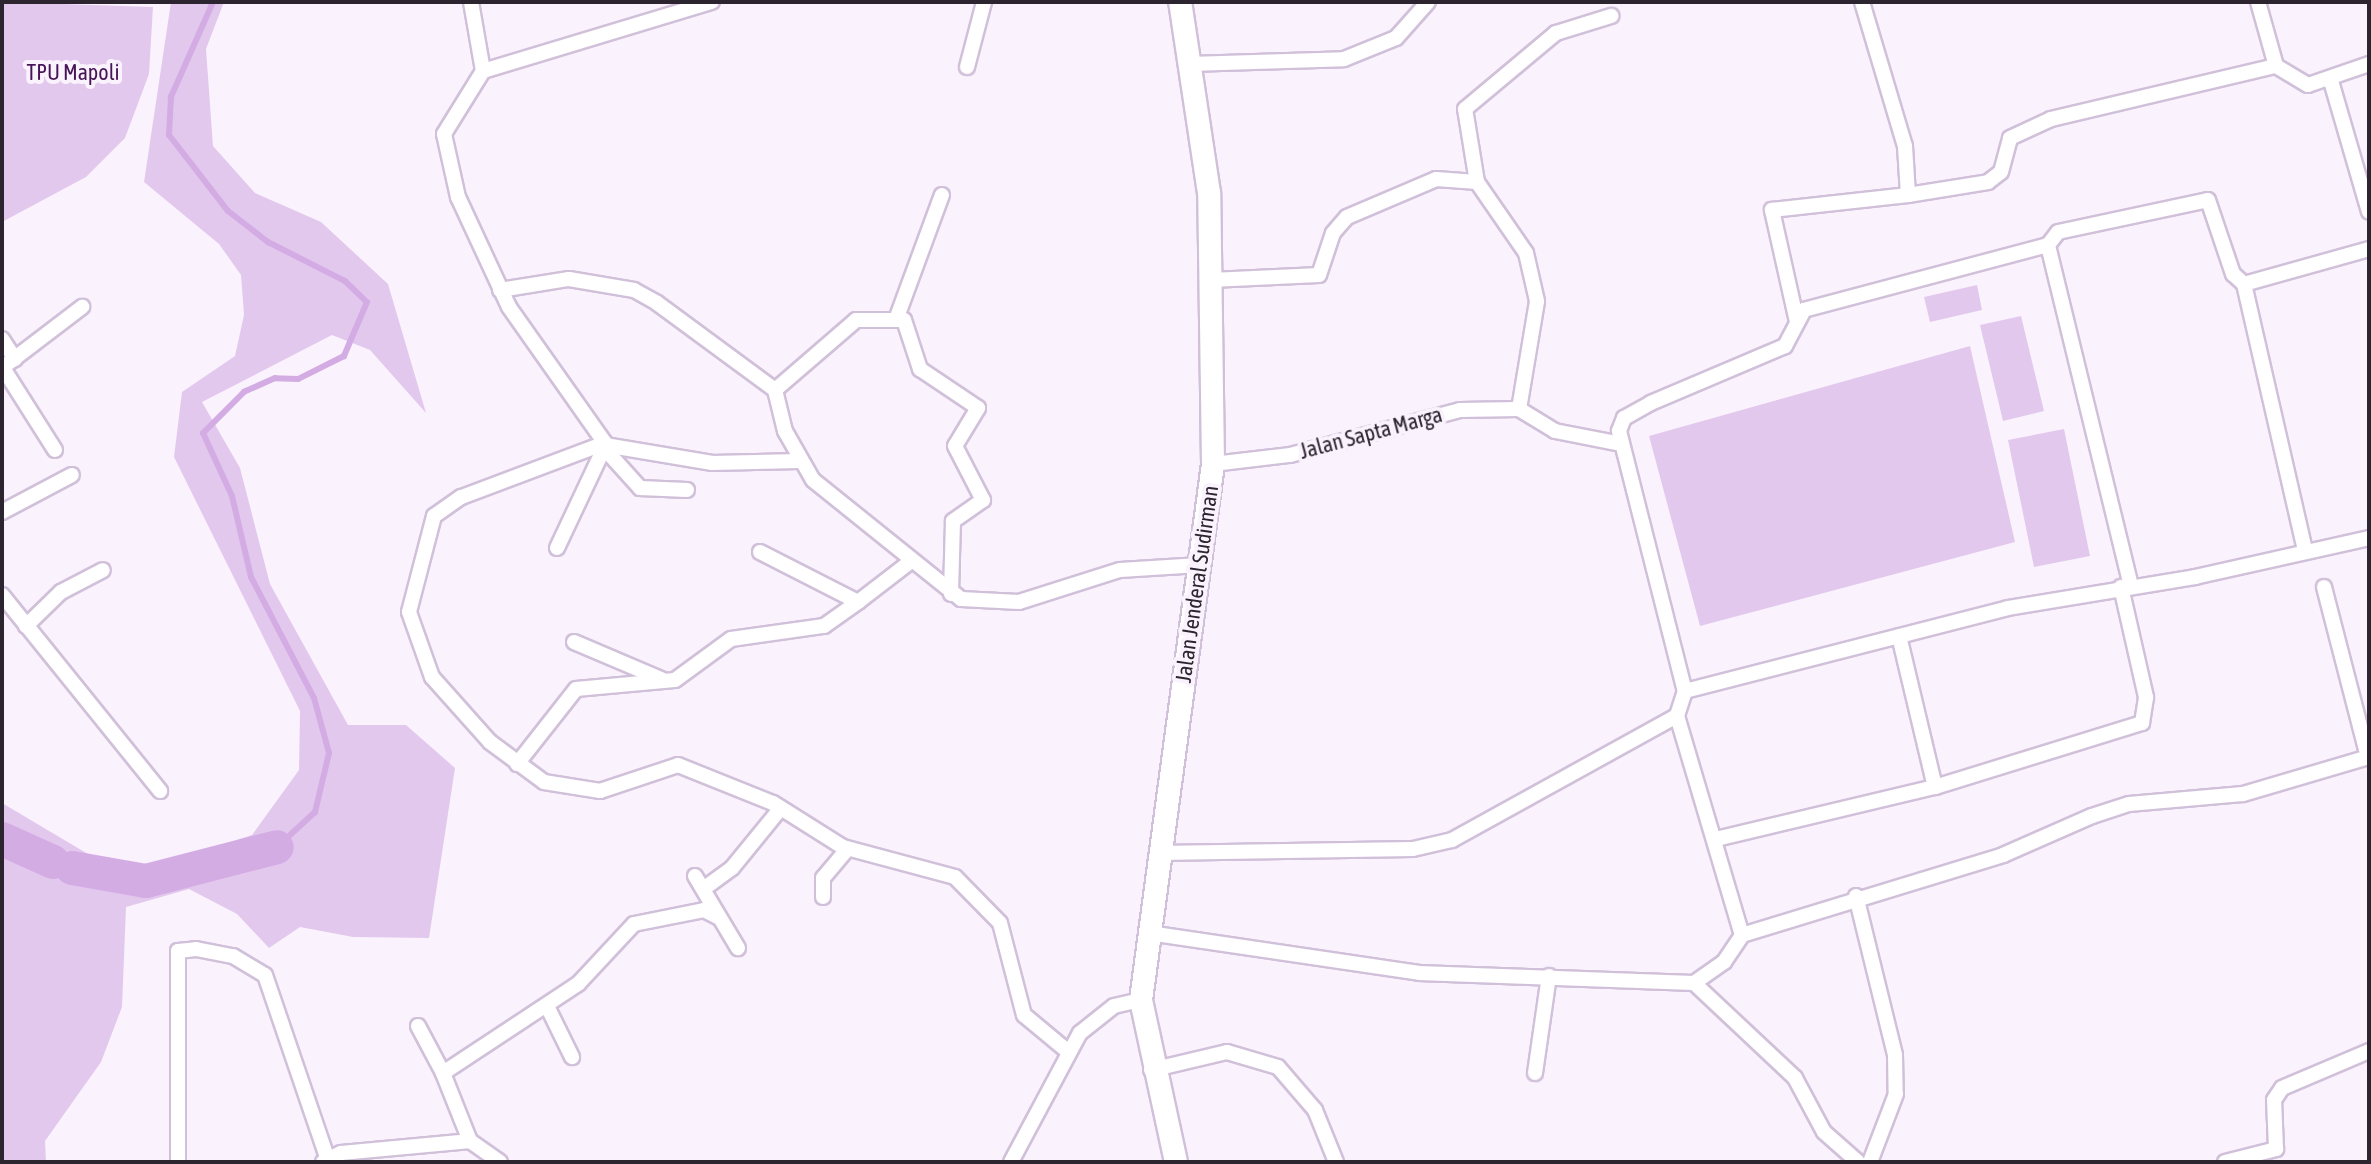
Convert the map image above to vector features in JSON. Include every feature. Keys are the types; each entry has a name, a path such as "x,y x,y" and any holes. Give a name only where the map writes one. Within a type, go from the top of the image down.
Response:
{"main road":[{"name":"Jalan Jenderal Sudirman","path":"1176,1162 1151,1070 1141,1000 1158,853 1213,464 1209,193 1180,2"}],"street":[{"path":"471,2 483,71"},
{"path":"687,490 640,488 604,447 500,290 458,197 444,134 451,112 483,71 712,2"},
{"path":"967,67 984,2"},
{"path":"1189,64 1344,59 1396,38 1428,2"},
{"path":"1862,2 1905,146 1908,195"},
{"path":"2258,2 2276,66 2308,85 2331,81 2369,64"},
{"path":"1611,16 1571,24 1526,66 1467,102 1477,182 1526,253 1537,301 1519,409 1555,431 1617,443"},
{"path":"1797,322 1772,210 1908,195 1988,182 2001,172 2015,132 2051,119 2276,66"},
{"path":"2331,81 2369,212"},
{"path":"1211,280 1319,275 1333,233 1347,217 1436,179 1477,182"},
{"path":"942,195 897,317 925,376 978,408 955,446 983,500 953,521 951,594"},
{"path":"1742,935 1677,716 1685,691 1617,443 1633,413 1785,346 1797,322 1813,306 2048,245 2058,232 2208,200 2233,274 2244,284 2305,551"},
{"path":"1716,839 1935,787 2142,723 2146,697 2126,586 2048,245"},
{"path":"2244,284 2369,249"},
{"path":"500,290 569,279 634,290 775,390 799,461 910,562 951,594 1019,602 1120,570 1200,565"},
{"path":"7,365 82,307"},
{"path":"775,390 856,320 897,317"},
{"path":"2,339 7,365 55,450"},
{"name":"Jalan Sapta Marga","path":"1213,464 1290,455 1418,416 1519,409"},
{"path":"557,548 604,447"},
{"path":"799,461 712,463 604,447 461,497 434,516 425,542 409,612 420,654 441,689 517,764 570,792 607,789 678,765 781,808 847,849 972,887 1008,940 1024,1015 1066,1050"},
{"path":"2,512 72,475"},
{"path":"1685,691 1899,636 2126,586 2369,538"},
{"path":"760,552 858,602"},
{"path":"517,764 576,689 665,681 731,639 824,626 910,562"},
{"path":"26,626 61,592 103,570"},
{"path":"1149,933 1419,973 1694,983 1724,962 1742,935 1856,896 2003,855 2129,804 2243,794 2368,757 2324,587"},
{"path":"2,595 160,791"},
{"path":"1899,636 1935,787"},
{"path":"574,642 665,681"},
{"path":"1158,853 1413,849 1452,840 1677,716"},
{"path":"738,948 720,918 706,881 729,871 781,808"},
{"path":"823,897 823,878 847,849"},
{"path":"1856,896 1895,1055 1893,1105 1870,1162"},
{"path":"443,1073 547,1006 634,924 704,910 720,918"},
{"path":"178,1162 178,951 196,949 233,956 265,975 325,1160 470,1141"},
{"path":"1535,1073 1549,976"},
{"path":"1694,983 1795,1078 1824,1132 1858,1162"},
{"path":"1011,1162 1066,1050 1095,1017 1141,1000"},
{"path":"547,1006 572,1057"},
{"path":"418,1026 443,1073 470,1141 500,1162"},
{"path":"2225,1162 2276,1149 2274,1100 2282,1088 2369,1051"},
{"path":"1151,1070 1227,1052 1278,1067 1315,1110 1336,1162"}],"green space":[{"name":"TPU Mapoli","path":"2,2 153,7 149,74 125,138 86,177 2,222"},
{"path":"171,2 224,2 206,49 213,146 255,193 321,222 388,284 426,413 370,350 332,335 202,402 240,468 270,584 348,725 406,725 455,768 429,938 353,937 300,927 269,948 237,914 189,889 126,907 122,1007 101,1062 45,1141 46,1162 2,1162 2,803 125,876 252,835 299,770 300,711 174,457 182,392 235,356 244,315 241,275 219,244 144,182"},
{"path":"1977,285 1982,310 1930,322 1924,297"},
{"path":"2021,316 2044,411 2003,421 1980,325"},
{"path":"1970,346 2015,542 1700,626 1649,436"},
{"path":"2064,429 2090,556 2034,567 2008,440"}],"waterway":[{"path":"213,2 171,97 169,135 228,211 268,242 345,281 367,302 344,356 298,379 275,378 244,392 203,433 232,496 251,577 314,698 329,753 315,812 277,847"},
{"path":"2,839 53,862"},
{"path":"72,868 146,881 277,847"}]}
